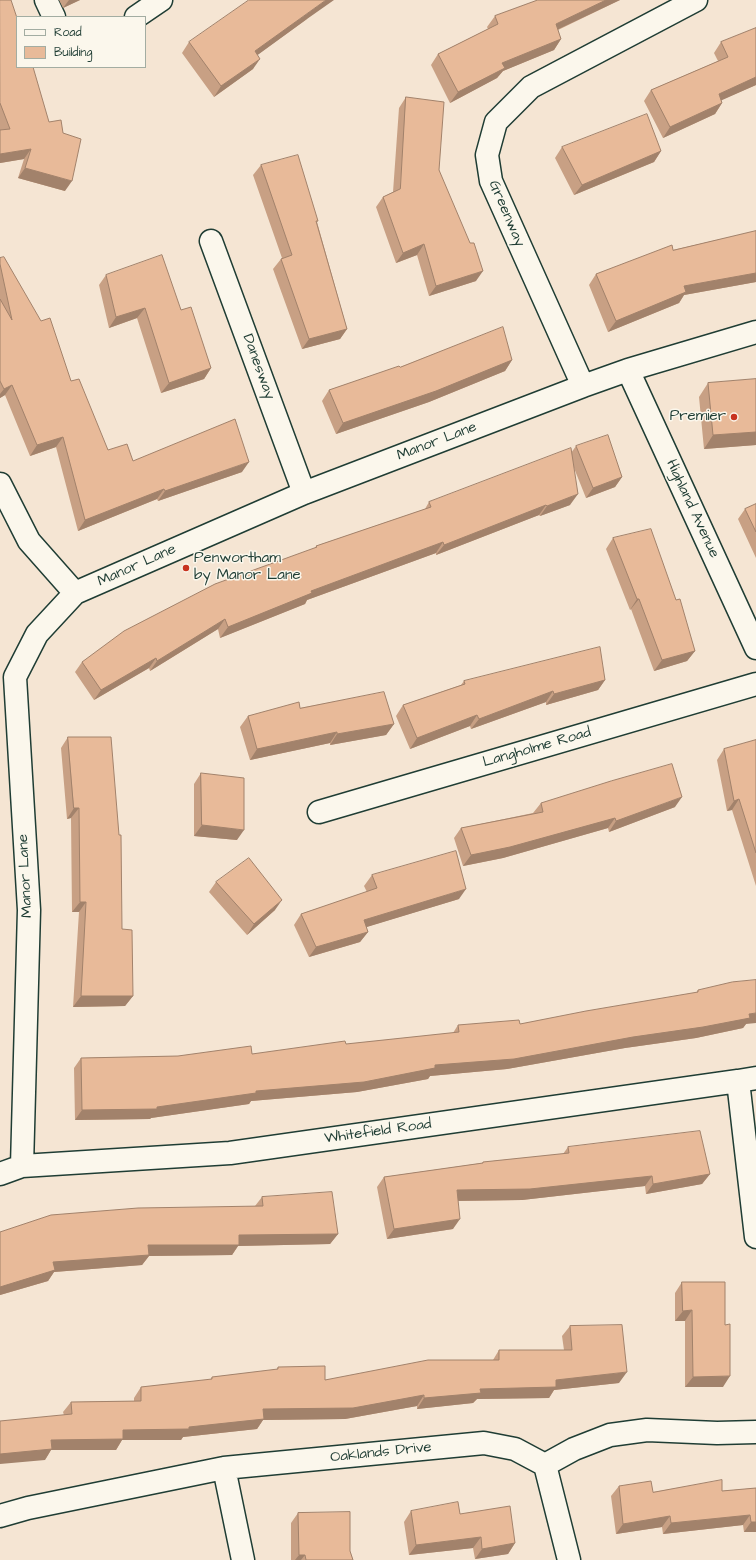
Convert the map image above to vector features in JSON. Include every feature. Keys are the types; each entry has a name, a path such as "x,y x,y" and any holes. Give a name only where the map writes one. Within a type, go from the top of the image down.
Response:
{"street":[{"path":"46,0 54,16"},
{"path":"137,16 161,0"},
{"name":"Greenway","path":"583,386 490,181 487,155 496,122 531,87 696,0"},
{"name":"Danesway","path":"211,241 304,493"},
{"name":"Manor Lane","path":"22,1166 29,910 15,677 37,634 74,593 304,493 583,386 628,370 756,332"},
{"name":"Highland Avenue","path":"628,370 756,648"},
{"path":"0,484 29,541 74,593"},
{"name":"Langholme Road","path":"319,812 756,684"},
{"path":"747,1080 756,1237"},
{"name":"Whitefield Road","path":"0,1174 22,1166 230,1153 747,1080"},
{"path":"569,1560 545,1465 574,1449 610,1435 647,1430 717,1433 756,1432"},
{"name":"Oaklands Drive","path":"0,1516 28,1508 224,1468 484,1443 515,1449 545,1465"},
{"path":"224,1468 243,1560"}],"building":[{"path":"0,0 11,0 16,16 16,68 33,68 49,122 61,120 63,133 81,139 72,181 25,168 31,149 0,154 0,130 10,129 0,103"},
{"path":"249,0 326,0 255,51 260,59 221,86 189,42"},
{"path":"538,0 606,0 556,24 561,39 502,63 505,68 458,92 438,54 498,24 495,16"},
{"path":"756,28 756,77 719,94 722,103 670,127 651,90 728,57 721,42"},
{"path":"406,97 444,102 439,170 470,243 474,243 483,271 436,286 424,244 403,253 383,197 400,189"},
{"path":"647,114 661,151 582,185 562,147"},
{"path":"298,155 318,221 316,221 347,329 309,339 281,259 292,255 261,165"},
{"path":"756,231 756,273 684,286 686,292 616,321 596,274 672,245 673,250"},
{"path":"162,255 181,310 191,307 211,368 169,383 145,308 116,317 106,275"},
{"path":"4,257 41,321 50,318 71,381 79,379 108,450 127,444 133,461 235,419 249,462 165,491 164,489 85,520 63,437 37,445 12,385 4,389 0,381 0,299 12,320 0,264 0,258"},
{"path":"503,327 512,360 436,391 343,423 329,390 399,366 400,367"},
{"path":"756,379 756,432 713,435 708,383"},
{"path":"608,435 622,477 593,488 576,446"},
{"path":"571,448 578,494 444,545 443,542 311,591 312,593 228,627 225,619 157,661 156,658 101,690 82,662 124,631 215,584 317,547 316,546 431,507 429,502"},
{"path":"756,504 756,532 745,509"},
{"path":"651,529 676,600 680,599 695,651 662,660 639,599 637,599 613,538"},
{"path":"600,647 605,680 554,694 553,691 479,719 477,715 417,738 403,705 465,684 464,681"},
{"path":"384,692 394,724 337,734 337,732 257,749 248,716 299,702 300,708"},
{"path":"68,737 111,737 119,835 121,835 122,929 132,930 133,996 81,996 86,902 80,902 79,808 74,808"},
{"path":"756,740 756,853 739,799 734,801 724,749"},
{"path":"672,764 682,797 616,821 615,818 510,847 471,855 461,828 543,812 541,803"},
{"path":"201,773 244,778 244,830 202,825"},
{"path":"456,851 466,889 364,920 368,932 316,947 301,914 377,888 372,875"},
{"path":"249,858 282,900 254,924 216,882"},
{"path":"756,980 756,1013 749,1014 750,1018 703,1027 633,1037 514,1059 435,1065 435,1068 364,1082 256,1091 256,1093 157,1107 157,1109 82,1110 81,1058 178,1056 251,1046 252,1054 345,1041 346,1044 459,1032 458,1025 519,1020 520,1024 698,992 698,990 732,982"},
{"path":"700,1131 710,1174 653,1184 652,1176 530,1189 457,1190 460,1219 394,1229 384,1177 483,1162 569,1153 568,1147"},
{"path":"332,1192 338,1234 239,1235 239,1245 148,1245 149,1255 53,1262 55,1270 0,1287 0,1232 51,1215 138,1208 263,1206 262,1197"},
{"path":"682,1282 725,1282 725,1325 730,1324 730,1376 693,1377 692,1310 683,1311"},
{"path":"622,1325 627,1372 556,1380 556,1387 480,1389 481,1393 424,1398 424,1395 353,1408 263,1409 264,1419 189,1427 189,1429 123,1430 123,1439 51,1440 52,1449 0,1454 0,1421 72,1414 71,1402 141,1401 141,1387 212,1379 212,1377 278,1369 278,1367 325,1366 325,1380 428,1360 499,1360 499,1350 572,1350 570,1326"},
{"path":"722,1480 722,1491 756,1488 756,1522 751,1522 750,1515 671,1523 670,1516 623,1524 619,1486 651,1481 653,1492"},
{"path":"458,1502 460,1514 510,1506 515,1543 482,1549 481,1537 416,1545 411,1511"},
{"path":"350,1512 350,1551 353,1560 306,1560 305,1555 299,1555 298,1513"}],"place":[{"name":"Premier","path":"734,417"},
{"name":"Penwortham by Manor Lane","path":"186,568"}]}
